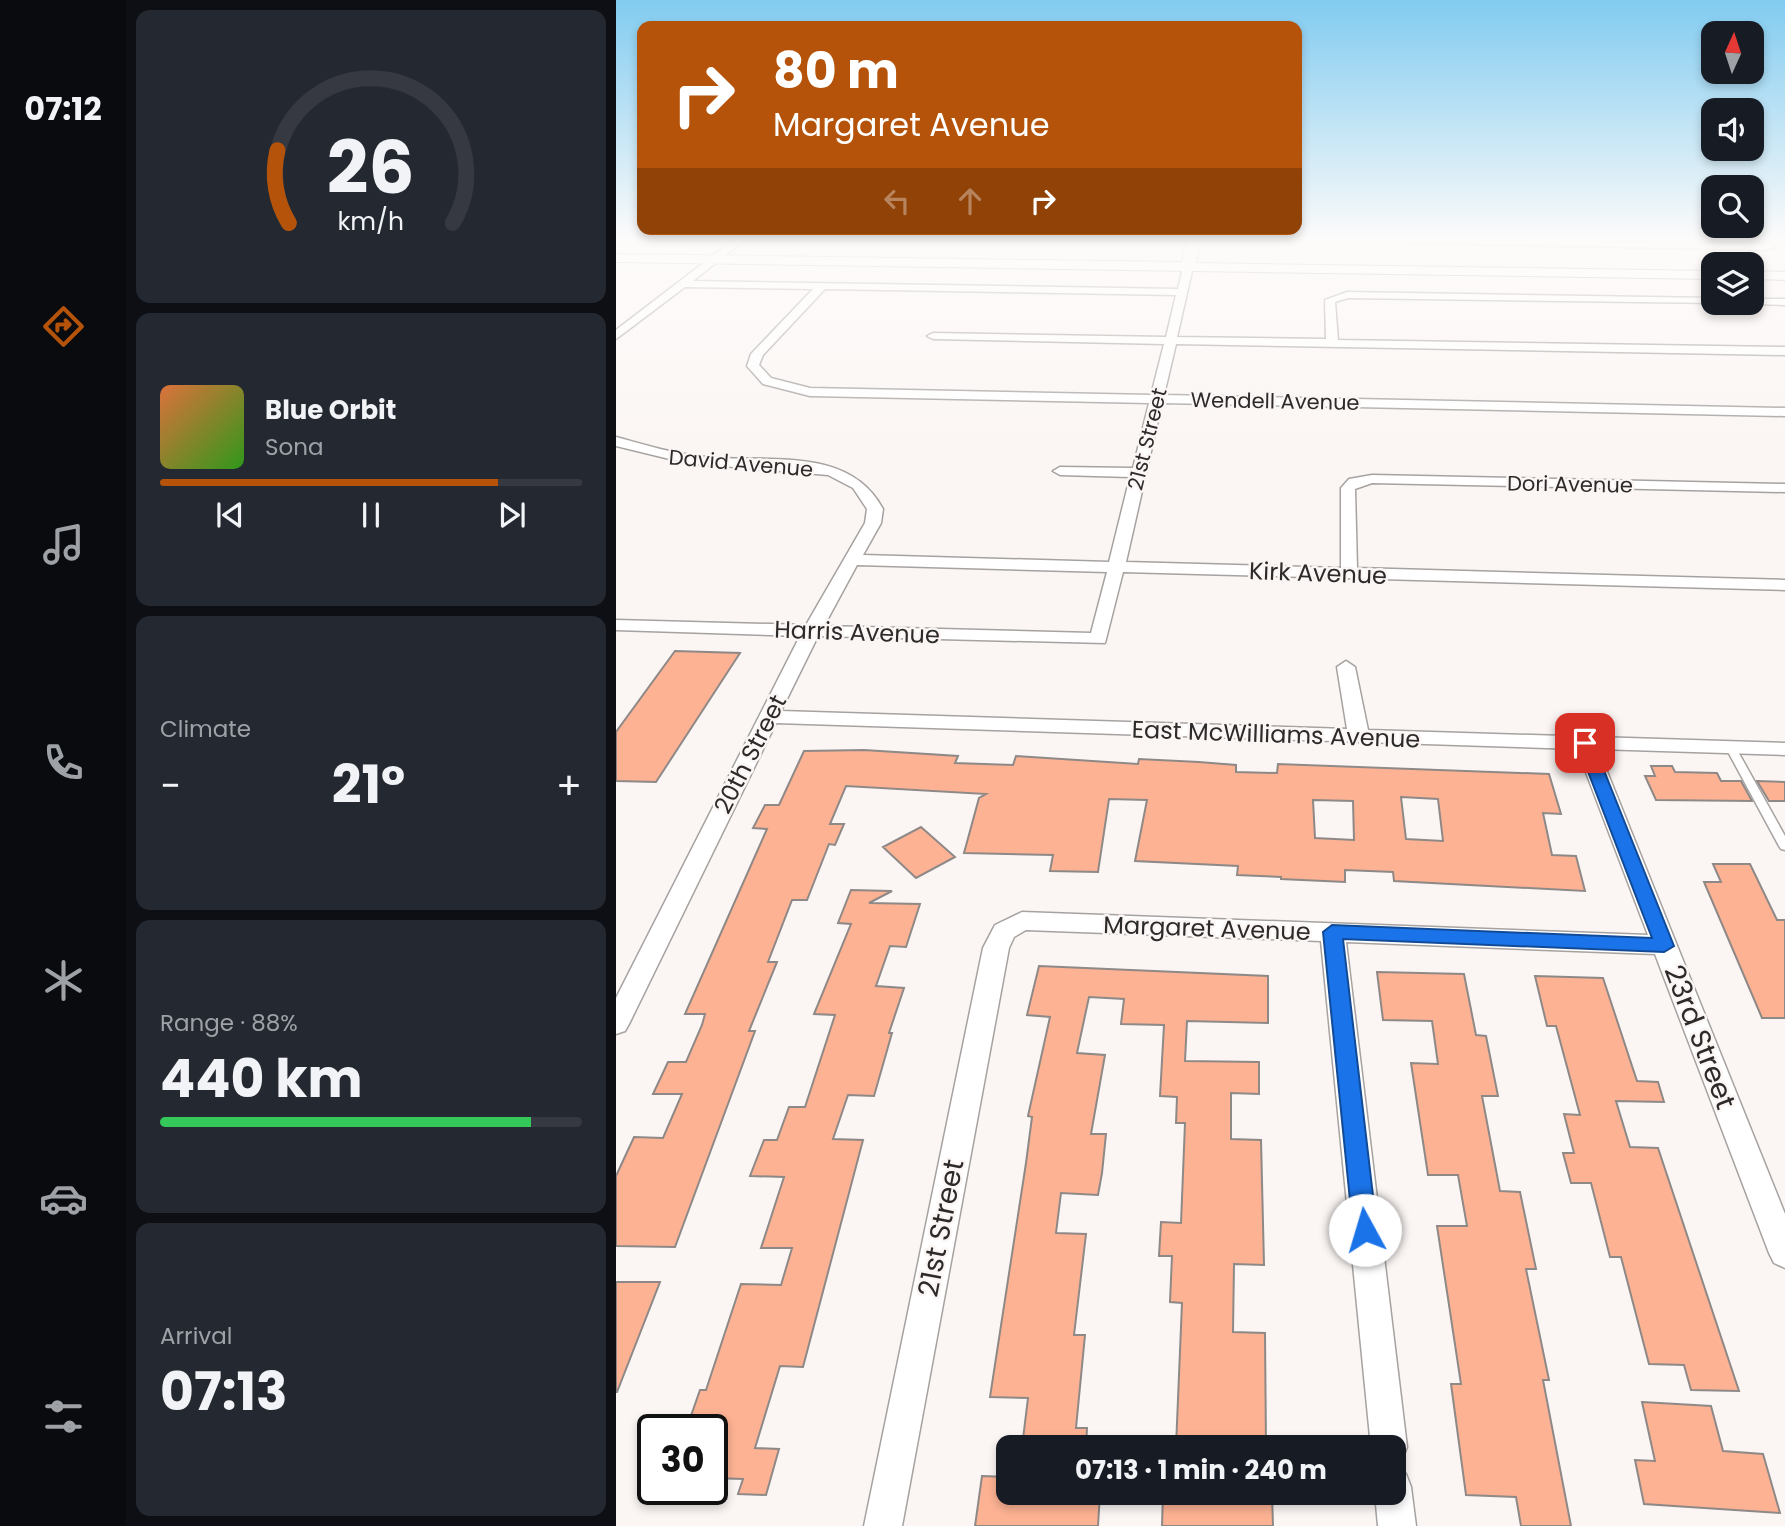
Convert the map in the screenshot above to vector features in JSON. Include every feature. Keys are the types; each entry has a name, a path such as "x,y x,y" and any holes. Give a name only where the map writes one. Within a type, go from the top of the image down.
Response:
{"street":[{"path":"616,337 652,309"},
{"name":"Wendell Avenue","path":"800,309 757,355 753,366 766,381 810,392 1785,412"},
{"name":"21st Street","path":"1098,639 1178,309"},
{"path":"1330,309 1332,344"},
{"path":"933,336 1785,351"},
{"name":"David Avenue","path":"616,441 660,455 701,461 810,467 842,475 863,488"},
{"path":"1060,471 1139,473"},
{"name":"Dori Avenue","path":"1349,574 1348,488 1354,482 1371,479 1785,488"},
{"name":"20th Street","path":"619,1012 812,630 873,523 876,509 863,488"},
{"name":"Kirk Avenue","path":"852,560 1785,584"},
{"name":"Harris Avenue","path":"616,625 1098,639"},
{"path":"1346,667 1359,737"},
{"name":"East McWilliams Avenue","path":"768,718 1785,749"},
{"name":"23rd Street","path":"1585,743 1785,1253"},
{"name":"Margaret Avenue","path":"1004,932 1022,922 1664,946"},
{"name":"21st Street","path":"883,1526 996,948 1004,932"},
{"path":"1332,932 1388,1435"},
{"path":"1395,1505 1397,1526"}],"lane":[{"path":"1731,748 1785,846"}],"building":[{"path":"675,651 740,653 656,782 616,781 616,732"},
{"path":"864,750 958,756 955,763 1013,765 1016,756 1138,764 1139,759 1236,765 1236,772 1277,773 1278,764 1549,774 1561,814 1543,813 1552,855 1576,856 1585,891 1394,881 1393,872 1345,870 1345,882 1281,879 1237,875 1238,866 1135,861 1147,800 1109,799 1098,872 1050,871 1053,855 964,853 979,798 986,794 846,786 830,824 844,824 835,845 829,844 807,900 792,900 768,962 777,962 749,1031 755,1031 675,1247 616,1246 616,1176 634,1137 663,1138 682,1094 653,1094 668,1062 686,1062 705,1014 685,1014 767,829 753,828 765,805 779,805 804,751","holes":["1401,797 1438,799 1443,841 1406,839","1313,800 1353,801 1354,840 1315,838"]},
{"path":"1651,766 1672,766 1675,772 1717,773 1721,781 1741,781 1752,801 1656,800 1645,776 1655,776"},
{"path":"1757,781 1785,782 1785,801 1769,801"},
{"path":"921,827 955,857 916,878 883,847"},
{"path":"1713,864 1750,864 1777,920 1785,920 1785,1018 1762,1018 1704,882 1721,882"},
{"path":"851,890 892,891 869,903 920,904 906,947 890,946 876,986 904,988 889,1033 892,1033 874,1096 848,1095 833,1139 863,1140 803,1367 780,1366 755,1448 779,1449 766,1495 738,1494 743,1479 728,1479 728,1414 692,1414 700,1390 706,1390 741,1284 781,1285 792,1248 761,1248 784,1177 750,1176 764,1140 777,1140 789,1107 805,1107 835,1015 814,1014 851,924 838,923"},
{"path":"1039,966 1268,976 1268,1023 1187,1021 1185,1061 1259,1062 1259,1094 1231,1093 1231,1139 1261,1140 1264,1265 1234,1264 1233,1332 1265,1333 1266,1435 1176,1435 1182,1303 1170,1302 1172,1256 1159,1256 1161,1222 1181,1223 1185,1123 1176,1123 1177,1097 1160,1096 1164,1025 1121,1024 1124,999 1089,997 1077,1053 1105,1055 1091,1134 1106,1134 1102,1173 1098,1195 1061,1193 1056,1233 1086,1234 1074,1335 1085,1335 1076,1428 1087,1428 1087,1435 1023,1435 1028,1398 990,1397 1026,1163 1032,1117 1028,1116 1050,1017 1027,1015"},
{"path":"1377,972 1464,974 1476,1035 1486,1036 1498,1096 1482,1096 1500,1191 1520,1192 1536,1269 1526,1269 1549,1380 1543,1380 1571,1526 1521,1526 1516,1497 1466,1495 1451,1384 1461,1384 1437,1226 1467,1226 1458,1175 1428,1175 1411,1063 1438,1064 1432,1021 1383,1020"},
{"path":"1535,976 1603,978 1637,1081 1658,1082 1664,1102 1616,1101 1630,1147 1658,1148 1739,1391 1691,1390 1684,1365 1649,1364 1621,1257 1610,1257 1591,1183 1571,1183 1563,1153 1574,1153 1564,1114 1580,1115 1556,1026 1547,1026"},
{"path":"616,1282 660,1282 617,1392 616,1392"},
{"path":"1642,1402 1711,1406 1723,1451 1763,1454 1780,1513 1644,1504 1635,1460 1655,1461"},
{"path":"982,1476 996,1477 996,1505 1099,1505 1098,1526 975,1526"},
{"path":"1163,1505 1272,1505 1273,1526 1162,1526"}],"route":[{"path":"1365,1230 1332,932 1664,946 1585,743"}]}
